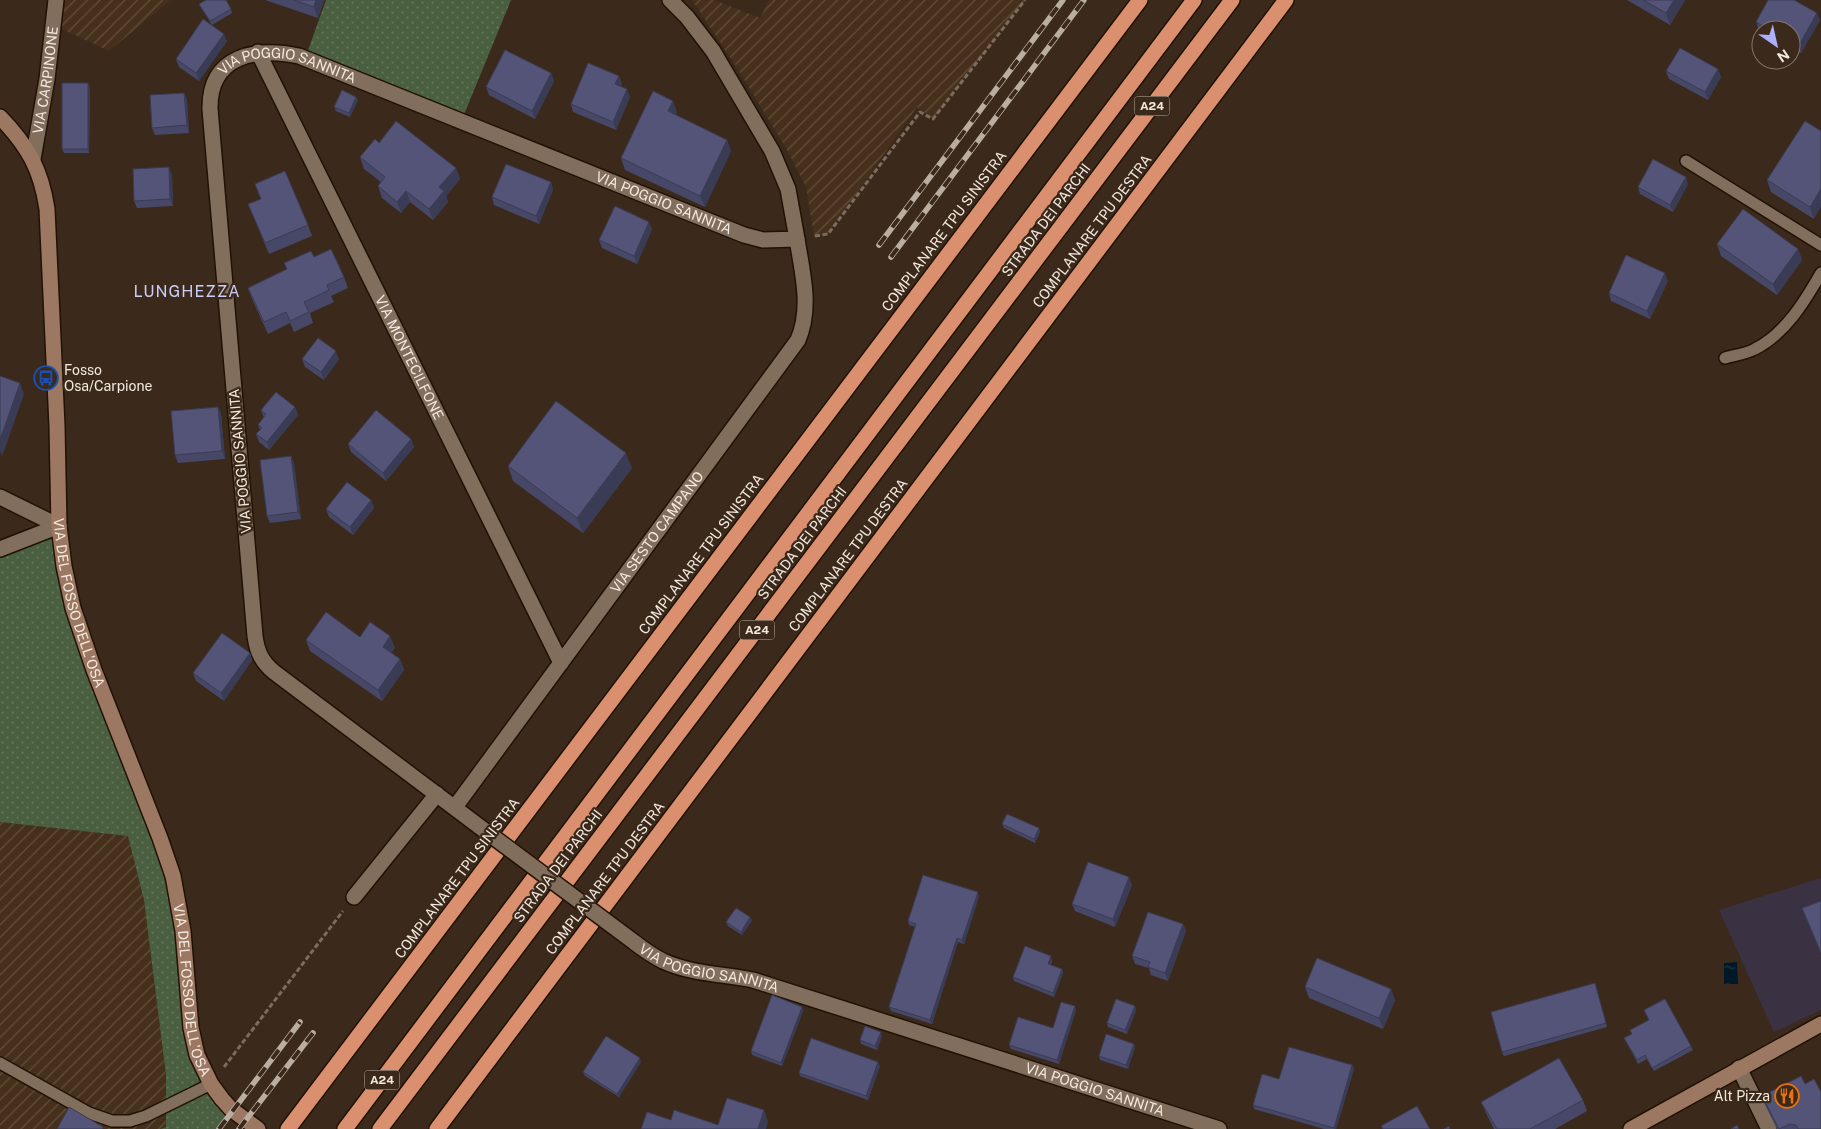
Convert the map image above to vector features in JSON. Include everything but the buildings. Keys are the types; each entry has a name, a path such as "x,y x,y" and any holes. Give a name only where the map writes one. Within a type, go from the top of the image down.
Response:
{"highway":[{"name":"COMPLANARE TPU SINISTRA","path":"288,1129 1140,0"},
{"name":"STRADA DEI PARCHI","path":"345,1129 1194,0"},
{"name":"STRADA DEI PARCHI","path":"380,1129 1232,0"},
{"name":"COMPLANARE TPU DESTRA","path":"437,1129 1286,0"}],"street":[{"name":"VIA CARPINONE","path":"33,159 48,79 56,0"},
{"path":"670,0 687,17 721,63 772,151 788,189 797,239"},
{"name":"VIA POGGIO SANNITA","path":"797,239 770,241 744,235 299,56 278,52 258,52 245,55 225,67 213,85 210,103 257,648 262,661 274,672 634,942 652,955 670,964 698,971 753,980 1219,1129"},
{"name":"VIA MONTECILFONE","path":"258,52 561,663"},
{"name":"VIA DEL FOSSO DELL'OSA","path":"0,117 17,135 33,159 42,182 48,219 57,426 59,526 67,581 81,635 173,876 183,931 193,1042 199,1060 211,1084 231,1108 258,1129"},
{"name":"VIA SESTO CAMPANO","path":"455,807 798,340 805,320 806,301 797,239"},
{"path":"0,497 59,526"},
{"path":"0,549 59,526"},
{"path":"354,897 437,794"},
{"path":"1631,1129 1739,1068 1820,1028"},
{"path":"1739,1068 1770,1129"}],"lane":[{"path":"1686,161 1821,245"},
{"path":"1725,358 1754,350 1773,337 1790,321 1821,272"},
{"name":"VIA DEL FOSSO DELL'OSA","path":"0,1063 89,1113 112,1121 130,1121 146,1116 211,1084"}],"path":[{"path":"828,234 920,112 934,119 1025,0"},
{"path":"211,1084 354,897"}],"shaded area":[{"path":"61,0 170,0 109,51 58,27"},
{"path":"692,0 714,0 760,18 769,0 1025,0 933,119 917,107 828,234 814,236 806,187 786,148 736,66"},
{"path":"0,822 128,836 144,900 166,1075 166,1127 161,1129 0,1129"},
{"path":"1821,878 1821,1010 1774,1032 1719,910"}],"green space":[{"path":"326,0 511,0 463,117 307,53"},
{"path":"59,526 67,581 165,852 191,1028 231,1109 216,1129 161,1129 166,1127 166,1075 144,900 128,836 0,822 0,549"}],"water":[{"path":"1737,962 1738,984 1724,984 1724,963"}],"railway":[{"path":"879,245 1063,0"},
{"path":"891,257 1084,0"},
{"path":"219,1129 300,1022"},
{"path":"239,1129 313,1033"}],"place":[{"name":"Fosso Osa/Carpione","path":"46,378"},
{"name":"Alt Pizza","path":"1787,1096"}],"district":[{"name":"LUNGHEZZA","path":"187,291"}]}
